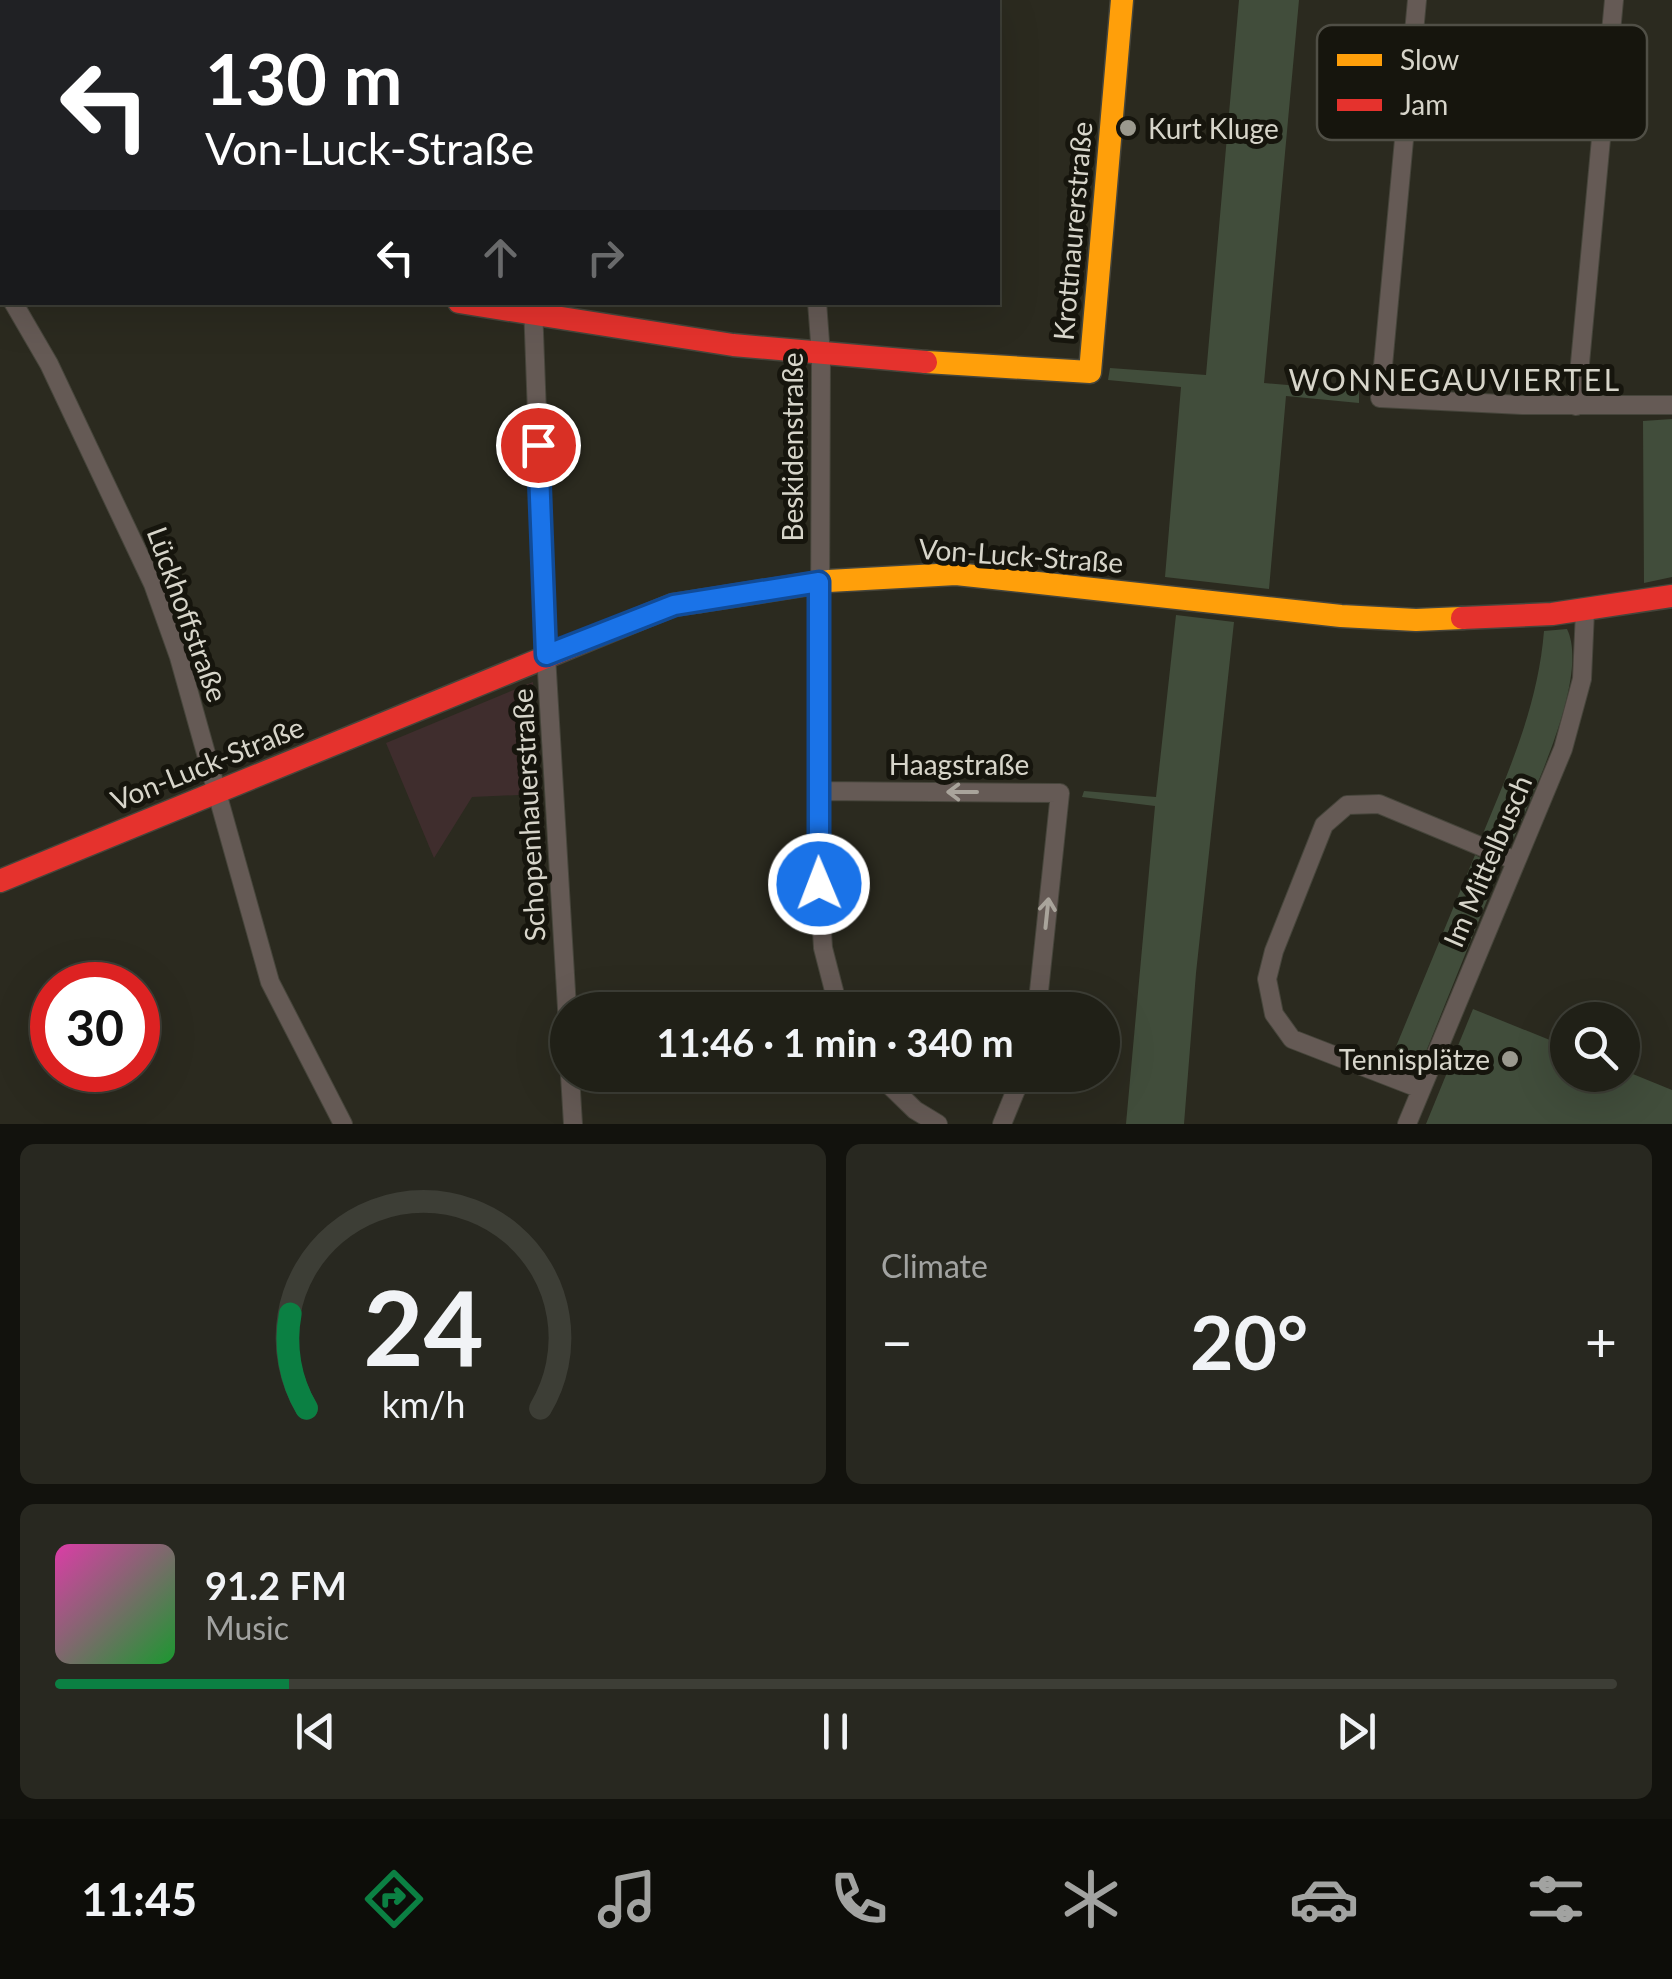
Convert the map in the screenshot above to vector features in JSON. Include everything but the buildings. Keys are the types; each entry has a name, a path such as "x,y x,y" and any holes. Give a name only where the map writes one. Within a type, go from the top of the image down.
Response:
{"street":[{"name":"Krottnaurerstraße","path":"496,305 533,308 733,346 1090,372 1122,0"},
{"path":"1415,25 1417,0"},
{"path":"1612,25 1614,0"},
{"path":"1404,140 1380,398 1576,406 1672,404"},
{"path":"1576,406 1601,140"},
{"name":"Lückhoffstraße","path":"15,305 84,436 153,584 179,657 270,982 343,1124"},
{"name":"Beskidenstraße","path":"817,305 821,355 818,791 823,948 833,992"},
{"name":"Schopenhauerstraße","path":"533,308 546,655 566,992"},
{"name":"Von-Luck-Straße","path":"0,881 674,605 819,582 956,574 1388,618 1465,620 1585,611 1672,596"},
{"name":"Im Mittelbusch","path":"1407,1124 1563,748 1577,704 1585,611"},
{"name":"Haagstraße","path":"818,791 1060,792 1039,992"},
{"path":"1421,1089 1292,1039 1274,1014 1267,979 1274,951 1324,825 1347,805 1378,804 1516,861"},
{"path":"571,1092 573,1124"},
{"path":"896,1092 938,1124"},
{"path":"1002,1124 1015,1092"}],"shaded area":[{"path":"533,682 539,794 472,797 434,858 386,743"}],"green space":[{"path":"1239,0 1299,0 1264,383 1359,391 1359,403 1286,396 1269,589 1165,577 1181,387 1108,380 1110,368 1206,375"},
{"path":"1672,419 1672,577 1644,583 1643,421"},
{"path":"1176,615 1234,622 1196,973 1184,1124 1126,1124 1155,806 1082,797 1084,791 1156,797"},
{"path":"1567,629 1572,650 1571,675 1556,734 1533,794 1513,840 1482,836 1529,710 1544,631"},
{"path":"1475,855 1495,865 1498,873 1419,1069 1388,1066"},
{"name":"Tennisplätze","path":"1473,1009 1550,1040 1550,1092 1640,1092 1640,1077 1672,1090 1672,1124 1426,1124"}],"traffic: slow":[{"path":"926,362 1090,372 1122,0"},
{"path":"700,601 828,581 956,574 1341,616 1462,618"}],"traffic: jam":[{"path":"478,305 733,345 926,362"},
{"path":"1462,618 1552,614 1672,596"},
{"path":"0,881 673,605 700,601"}],"place":[{"name":"Kurt Kluge","path":"1128,128"},
{"name":"Tennisplätze","path":"1510,1059"}],"district":[{"name":"WONNEGAUVIERTEL","path":"1455,379"}],"route":[{"path":"538,445 546,655 674,605 819,582 819,884"}]}
